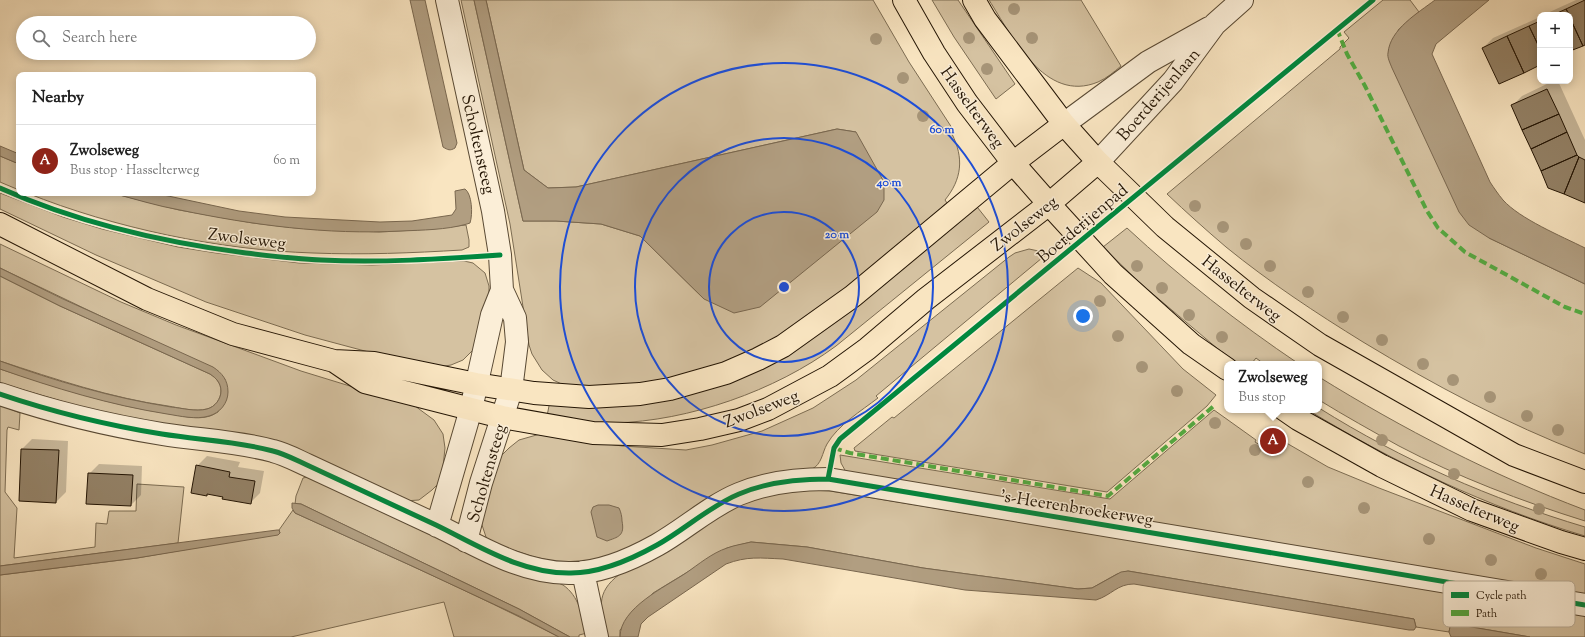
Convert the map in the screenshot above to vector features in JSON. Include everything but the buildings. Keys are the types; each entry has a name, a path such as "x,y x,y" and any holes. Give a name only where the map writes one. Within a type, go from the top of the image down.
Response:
{"main road":[{"name":"Hasselterweg","path":"904,0 934,53 967,103 1013,163 1113,274 1191,344 1224,367"},
{"name":"Hasselterweg","path":"974,0 985,19 1064,124 1098,162 1176,236 1252,298 1320,345 1514,455 1585,482"},
{"name":"Zwolseweg","path":"0,224 147,299 234,334 334,361 374,363 510,390 589,397 640,394 698,382 726,373 758,359 800,335 849,299 1013,163 1064,124"},
{"name":"Zwolseweg","path":"334,361 365,382 502,417 593,433 662,435 700,429 739,420 806,390 830,376 868,349 926,299 1049,204 1098,162"},
{"name":"Hasselterweg","path":"1289,413 1382,466 1472,510 1561,542 1585,549"}],"street":[{"name":"Scholtensteeg","path":"446,0 493,210 500,255 502,290 515,318 517,342 510,390 481,483 466,541"},
{"name":"Boerderijenlaan","path":"1098,162 1173,81 1215,24 1242,0"},
{"name":"Boerderijenlaan","path":"1064,124 1148,62 1215,24"},
{"name":"Scholtensteeg","path":"502,290 492,315 471,409 437,526 512,562 529,567 564,572 583,572"},
{"path":"0,394 41,408 104,424 274,451 437,526"},
{"name":"'s-Heerenbroekerweg","path":"583,572 612,565 657,545 738,494 777,482 828,479 1443,581"},
{"path":"583,572 597,637"},
{"name":"'s-Heerenbroekerweg","path":"1575,603 1585,605"}],"shaded area":[{"path":"410,0 425,0 457,143 455,148 452,150 443,147"},
{"path":"461,0 474,0 523,221 556,221 601,224 640,236 704,299 856,132 837,129 576,187 548,188 524,170 486,0 873,0 909,62 954,131 952,134 960,160 958,176 951,192 945,200 947,203 870,272 831,304 748,356 637,387 566,386 553,380 542,370 532,354 529,345 510,224"},
{"path":"474,0 486,0 524,170 548,188 576,187 837,129 856,132 884,182 884,200 877,212 760,307 734,313 704,299 640,236 601,224 556,221 523,221"},
{"path":"932,0 958,0 1015,84 996,99 954,37"},
{"path":"989,0 1081,0 1121,66 1098,82 1079,86 1062,84 1046,75 1032,63 1008,31"},
{"path":"1383,0 1410,0 1419,12 1398,30 1489,238 1585,284 1585,454 1527,430 1471,403 1363,342 1259,273 1226,247 1167,194 1340,49 1340,47 1349,38 1344,32"},
{"path":"1435,0 1489,0 1436,44 1432,54 1490,182 1503,200 1520,214 1541,227 1585,248 1585,284 1489,238 1469,225 1459,212 1392,68 1388,56 1390,44 1399,29 1413,16"},
{"path":"0,146 16,153 16,163 0,156"},
{"path":"0,156 16,163 16,189 0,182"},
{"path":"465,189 469,195 471,204 470,223 434,229 373,232 345,232 290,228 234,220 171,208 123,196 168,196 239,211 285,217 380,222 412,221 452,215 456,209 455,191"},
{"path":"0,193 63,217 102,229 178,247 216,253 299,263 372,265 464,261 473,263 485,273 489,286 489,302 476,347 463,360 451,365 439,367 391,358 305,335 206,302 96,255 0,209"},
{"path":"35,196 124,196 179,210 253,223 296,228 379,232 466,225 469,247 462,250 350,254 277,251 204,242 167,235 131,227 60,206"},
{"path":"974,203 989,222 836,346 786,377 759,390 701,410 643,421 597,423 547,416 550,401 719,382"},
{"path":"1127,228 1168,265 1210,299 1295,361 1260,361 1256,358 1254,361 1235,361 1218,349 1141,284 1103,247"},
{"path":"0,244 121,302 176,325 301,371 415,406 434,420 443,434 445,448 443,467 438,484 419,500 404,501 217,433 98,412 0,383 0,369 106,401 149,411 201,418 218,412 225,379 138,334 0,268"},
{"path":"1029,249 1048,253 876,396 878,398 843,425 827,444 820,461 812,469 662,531 626,550 595,560 558,562 534,557 492,543 486,537 481,522 500,457 519,440 540,434 622,446 686,450 712,445 762,431 813,408 856,380 1009,257 1015,253"},
{"path":"0,268 63,299 213,367 222,374 226,380 228,396 225,404 217,413 213,415 199,418 183,417 103,401 41,383 0,369 0,361 63,382 106,394 189,410 203,410 210,408 217,402 221,394 219,383 210,374 60,306 0,276"},
{"path":"1078,268 1101,283 1183,369 1216,395 1207,406 1107,492 855,451 854,448 892,417 894,418"},
{"path":"0,276 60,306 210,374 219,383 221,394 219,400 210,408 202,410 147,403 83,387 0,361"},
{"path":"1322,379 1383,415 1449,450 1516,482 1585,510 1585,521 1490,488 1444,468 1399,446 1322,402"},
{"path":"0,405 20,413 19,430 8,427 7,430 5,492 17,508 14,558 95,547 96,523 107,524 109,511 136,511 137,484 184,487 178,543 0,566"},
{"path":"1214,410 1256,440 1255,442 1273,453 1283,441 1328,467 1379,488 1536,548 1585,564 1585,595 1575,593 1575,581 1501,581 846,472 841,463 840,455 1110,499"},
{"path":"1322,410 1382,445 1481,491 1585,527 1585,536 1513,512 1442,482 1408,466 1313,413 1322,413"},
{"path":"311,476 563,585 573,595 579,606 587,633 579,635 579,637 570,637 519,609 301,504 295,504 296,496 303,478"},
{"path":"811,490 830,491 1443,591 1443,627 1450,627 1449,632 1416,627 1414,619 1128,571 1117,574 1092,588 1078,589 923,568 807,547 751,542 727,548 653,593 620,630 620,637 606,637 602,618 601,602 606,588 620,574 732,508 752,499 774,494"},
{"path":"292,503 301,504 519,609 570,637 559,637 519,616 295,513 292,508"},
{"path":"598,505 609,505 619,508 623,526 620,535 617,537 607,541 597,537 591,512 593,507"},
{"path":"293,510 295,513 526,620 559,637 454,637 444,602 291,637 0,637 0,575 137,558 280,533 279,530"},
{"path":"279,530 280,533 278,535 137,558 0,575 0,566"},
{"path":"751,542 807,547 923,568 1078,589 1092,588 1121,572 1128,571 1414,619 1416,627 1414,630 1409,630 1134,584 1123,586 1096,600 965,590 783,559 760,558 734,561 726,564 648,617 641,624 638,637 620,637 622,626 627,617 645,599 721,550"},
{"path":"1575,612 1585,614 1585,637 1530,637 1472,627 1575,627"},
{"path":"1450,627 1472,627 1530,637 1451,637 1449,632"}],"marked path":[{"path":"1337,29 1347,54 1365,86 1427,211 1438,228 1465,252 1565,307 1585,314"},
{"path":"834,448 850,453 1108,496 1215,405"}],"cycle path":[{"name":"Boerderijenpad","path":"828,479 834,448 840,439 1373,0"},
{"path":"0,188 16,195"},
{"path":"19,196 59,211 120,230 183,243 246,253 302,259 343,261 388,261 500,255"},
{"path":"0,394 60,412 121,426 162,434 246,445 277,452 436,525 501,557 535,569 553,572 571,573 593,571 626,560 667,539 707,511 728,499 750,490 783,482 828,479 1443,581"},
{"path":"1575,603 1585,605"}],"place":[{"name":"Zwolseweg","path":"1273,441"}]}
